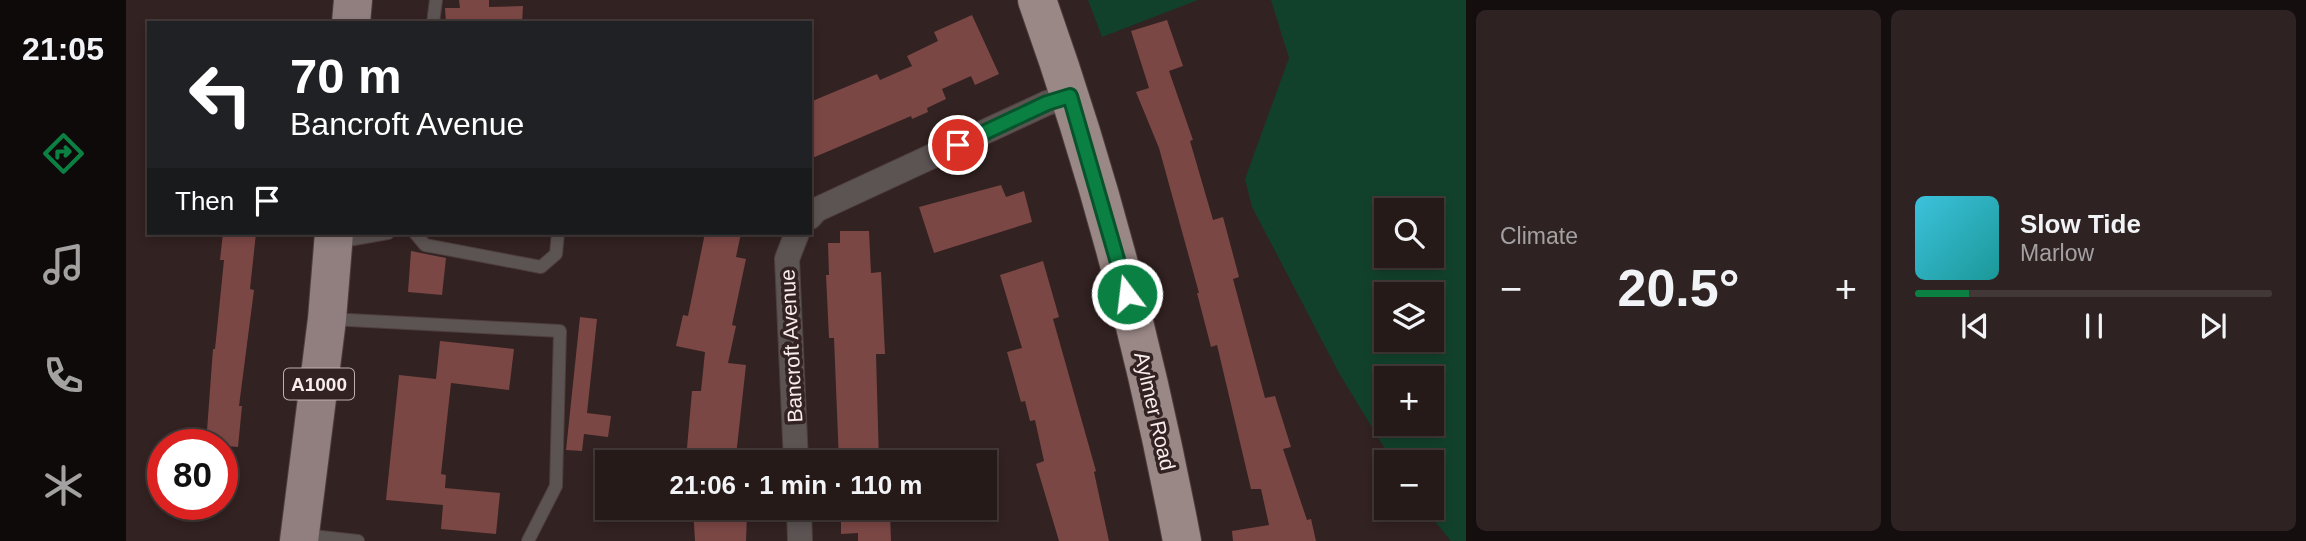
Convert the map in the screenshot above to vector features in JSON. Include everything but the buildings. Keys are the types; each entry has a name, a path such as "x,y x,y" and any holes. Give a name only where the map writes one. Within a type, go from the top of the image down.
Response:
{"highway":[{"name":"Aylmer Road","path":"1037,0 1070,96 1134,321 1164,447 1182,541"}],"main road":[{"path":"351,21 353,0"},
{"name":"A1000","path":"299,538 327,319 334,238"}],"street":[{"path":"812,215 816,210 1047,103 1070,96"},
{"name":"Bancroft Avenue","path":"795,450 787,259 796,235"},
{"path":"799,520 800,541"}],"lane":[{"path":"433,21 436,0"},
{"path":"334,238 366,235"},
{"path":"417,235 425,245 541,267 556,254 558,235"},
{"path":"327,319 560,331 556,486 528,541"},
{"path":"299,538 358,541"}],"green space":[{"path":"1088,0 1198,0 1102,37"},
{"path":"1271,0 1466,0 1466,541 1451,541 1434,520 1444,520 1444,450 1386,450 1377,436 1444,436 1444,366 1374,366 1374,431 1339,373 1252,207 1245,179 1289,58"}],"route":[{"path":"958,145 1047,103 1070,96 1127,294"}]}
